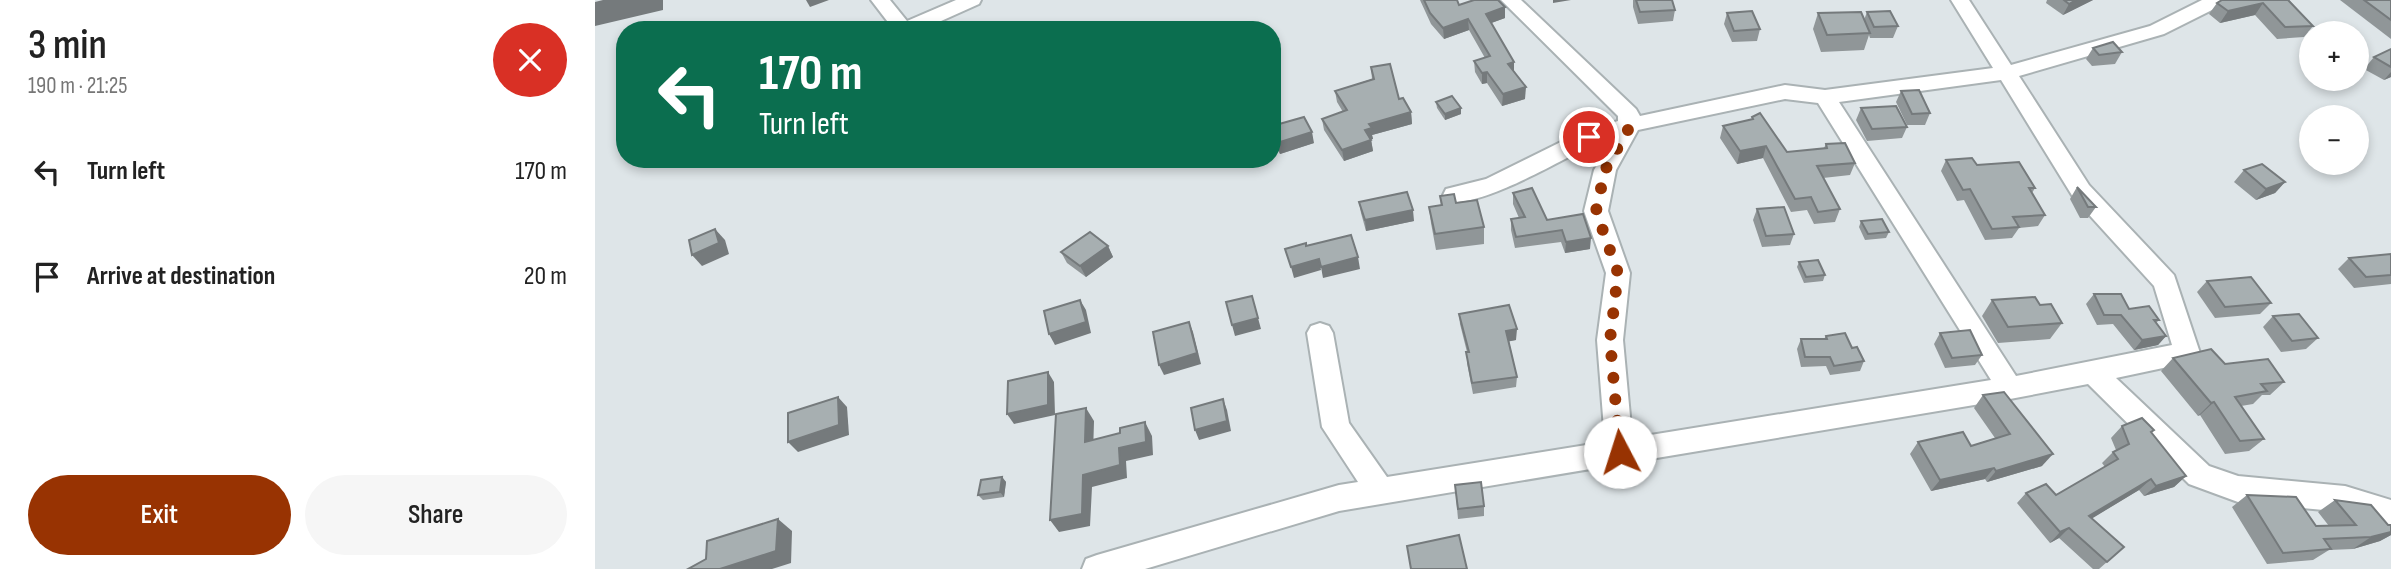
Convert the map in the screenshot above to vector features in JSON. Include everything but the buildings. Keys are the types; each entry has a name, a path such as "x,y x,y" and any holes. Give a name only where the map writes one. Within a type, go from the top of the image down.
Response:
{"street":[{"path":"880,0 897,21"},
{"path":"924,21 972,0"},
{"path":"1510,0 1629,114 1629,128 1605,170 1596,211 1618,273 1610,340 1620,452"},
{"path":"1097,569 1339,498 2010,388 2187,353 2165,282 2081,191 1960,0"},
{"path":"1454,195 1493,185 1589,137 1629,128 1646,121 1785,92 1825,96 2007,73 2157,30 2217,0"},
{"path":"1825,96 2010,388"},
{"path":"1320,333 1336,427 1380,491"},
{"path":"2093,372 2199,475 2238,489 2345,499 2391,513"}],"route":[{"path":"1589,137 1629,128 1605,170 1596,211 1618,273 1610,340 1620,452"}]}
